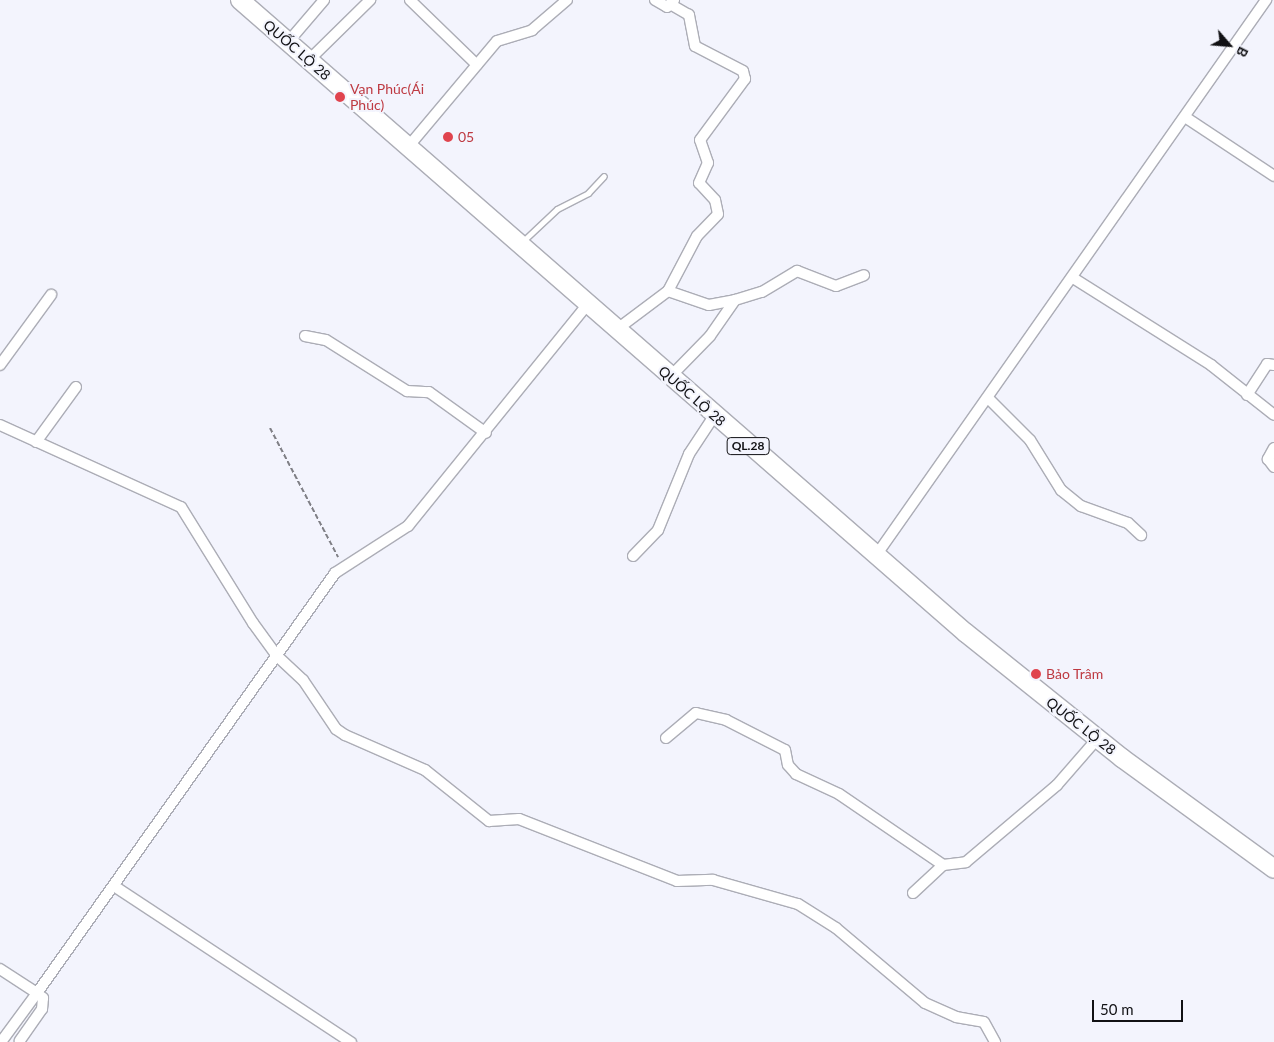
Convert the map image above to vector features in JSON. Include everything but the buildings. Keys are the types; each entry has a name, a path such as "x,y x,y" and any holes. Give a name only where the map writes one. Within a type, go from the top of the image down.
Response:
{"highway":[{"name":"QUỐC LỘ 28","path":"240,0 875,557 1097,739 1274,869"}],"street":[{"path":"289,41 324,0"},
{"path":"309,60 370,0"},
{"path":"410,0 477,65"},
{"path":"408,148 501,38 532,30 567,0"},
{"path":"616,330 668,291 697,236 718,214 715,200 699,183 708,163 700,140 745,80 743,71 695,46 689,15 673,2 656,0"},
{"path":"875,557 1073,278 1266,0"},
{"path":"1185,117 1274,176"},
{"path":"668,291 709,306 762,292 797,271 836,286 864,275"},
{"path":"1073,278 1211,365 1274,415"},
{"path":"0,365 51,295"},
{"path":"670,377 710,336 735,300"},
{"path":"1,1042 114,886 276,655 343,568 408,526 486,433 587,305"},
{"path":"305,336 326,340 407,391 429,392 486,433"},
{"path":"1247,395 1267,364 1274,365"},
{"path":"36,442 76,387"},
{"path":"988,398 1030,440 1061,490 1081,506 1128,523 1141,535"},
{"path":"633,556 658,530 689,454 714,416"},
{"path":"1,428 181,507 276,655 303,680 336,730 425,770 482,818 495,822 519,819 677,881 713,880 782,897 815,915 925,1003 956,1017 984,1022 995,1042"},
{"path":"1274,448 1268,459 1274,467"},
{"path":"666,738 696,713 726,720 785,750 788,765 796,774 839,794 943,865"},
{"path":"913,893 943,865 966,862 1057,785 1097,739"},
{"path":"114,886 351,1042"},
{"path":"0,969 43,998 42,1009 20,1041"}],"lane":[{"path":"520,244 556,209 588,193 604,176"}],"path":[{"path":"270,428 343,568"}],"place":[{"name":"Vạn Phúc(Ái Phúc)","path":"340,97"},
{"name":"05","path":"448,137"},
{"name":"Bảo Trâm","path":"1036,674"}]}
